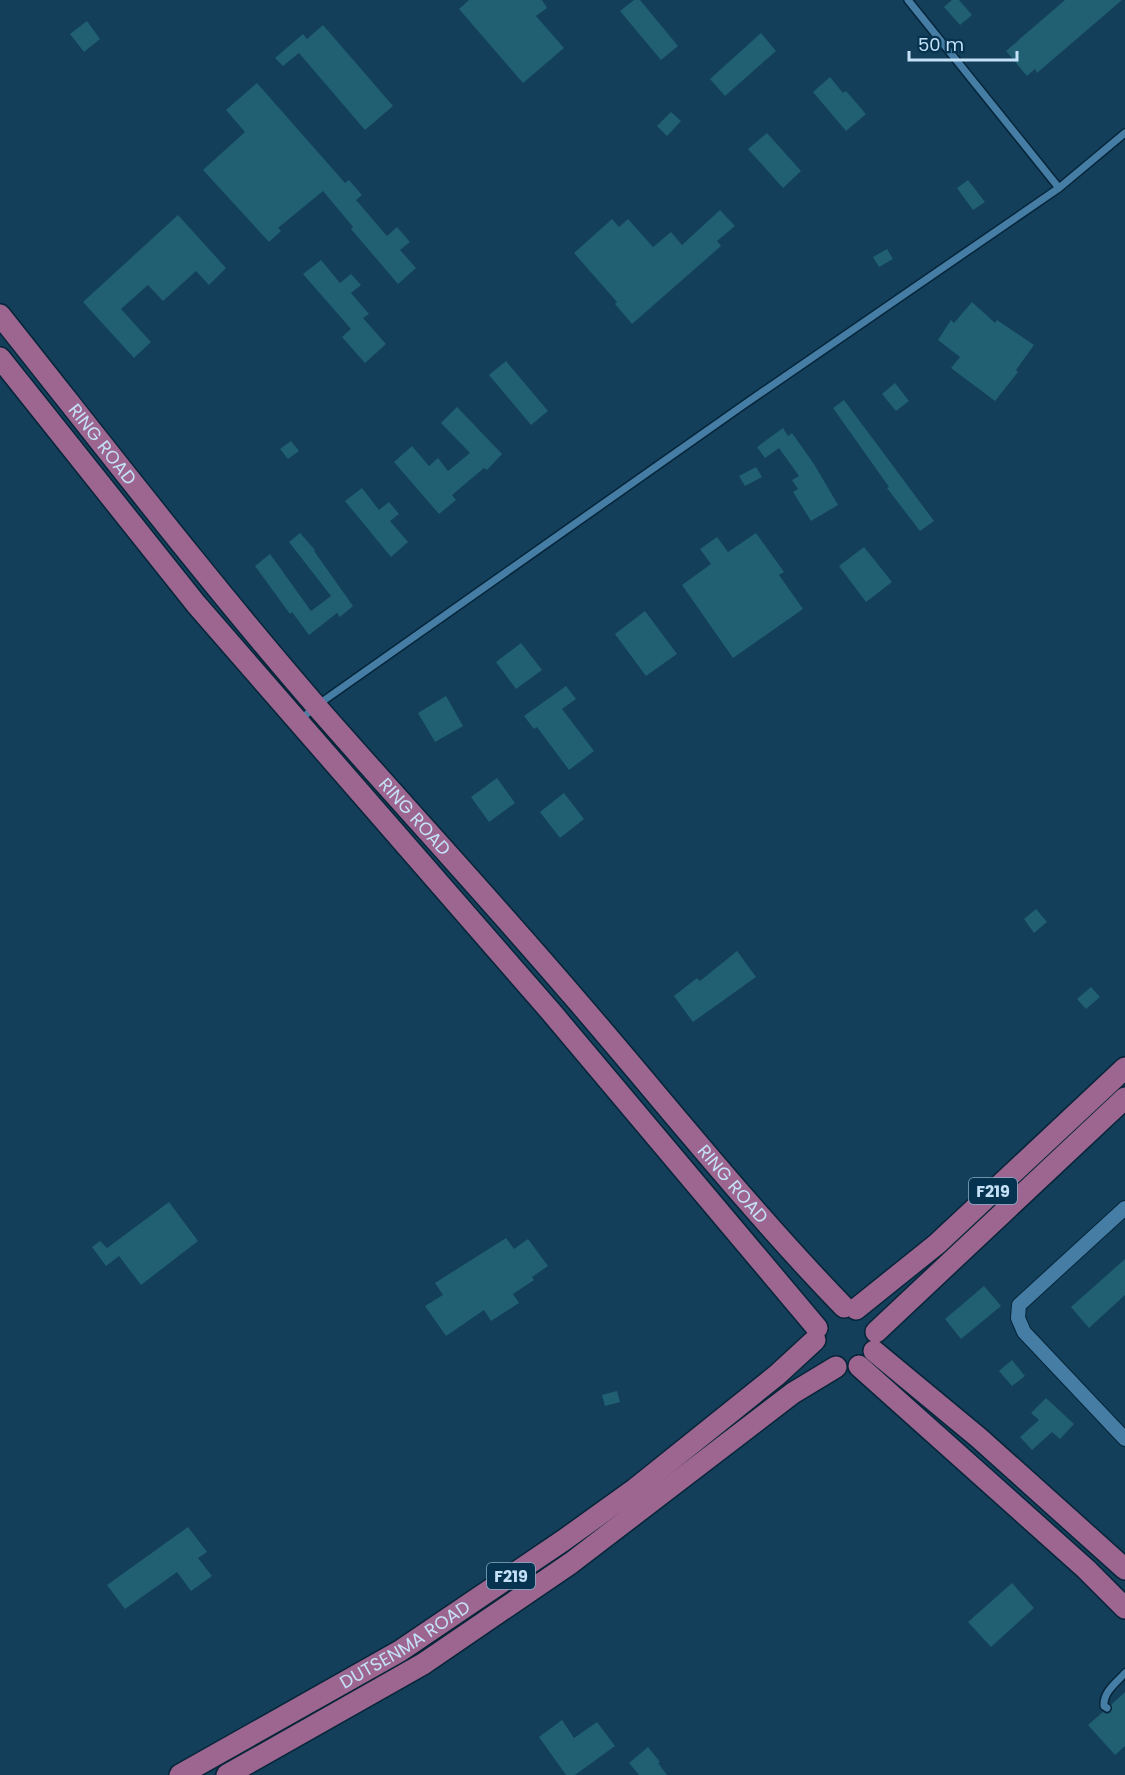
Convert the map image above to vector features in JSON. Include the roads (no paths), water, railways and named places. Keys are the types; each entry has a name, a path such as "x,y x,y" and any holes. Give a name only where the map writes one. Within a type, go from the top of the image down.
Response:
{"main road":[{"name":"RING ROAD","path":"0,315 216,587 316,706 573,996 741,1197 792,1254 850,1308"},
{"path":"0,358 196,604 552,1013 816,1334 818,1352 825,1361 836,1367"},
{"name":"F219","path":"816,1334 822,1317 832,1310 850,1308 937,1244 1125,1068"},
{"name":"F219","path":"836,1367 848,1369 870,1350 1125,1098"},
{"path":"850,1308 865,1314 872,1322 870,1350 1125,1608"},
{"name":"DUTSENMA ROAD","path":"180,1775 400,1651 564,1540 635,1489 759,1389 816,1334"},
{"path":"870,1350 979,1438 1125,1569"},
{"name":"DUTSENMA ROAD","path":"227,1775 423,1664 571,1563 793,1393 836,1367"}],"street":[{"path":"1123,1432 1024,1332 1018,1318 1019,1305 1125,1208"}],"lane":[{"path":"908,0 1059,188"},
{"path":"297,722 316,706 742,406 1059,188 1125,133"},
{"path":"1107,1708 1104,1706 1106,1693 1125,1673"}]}
